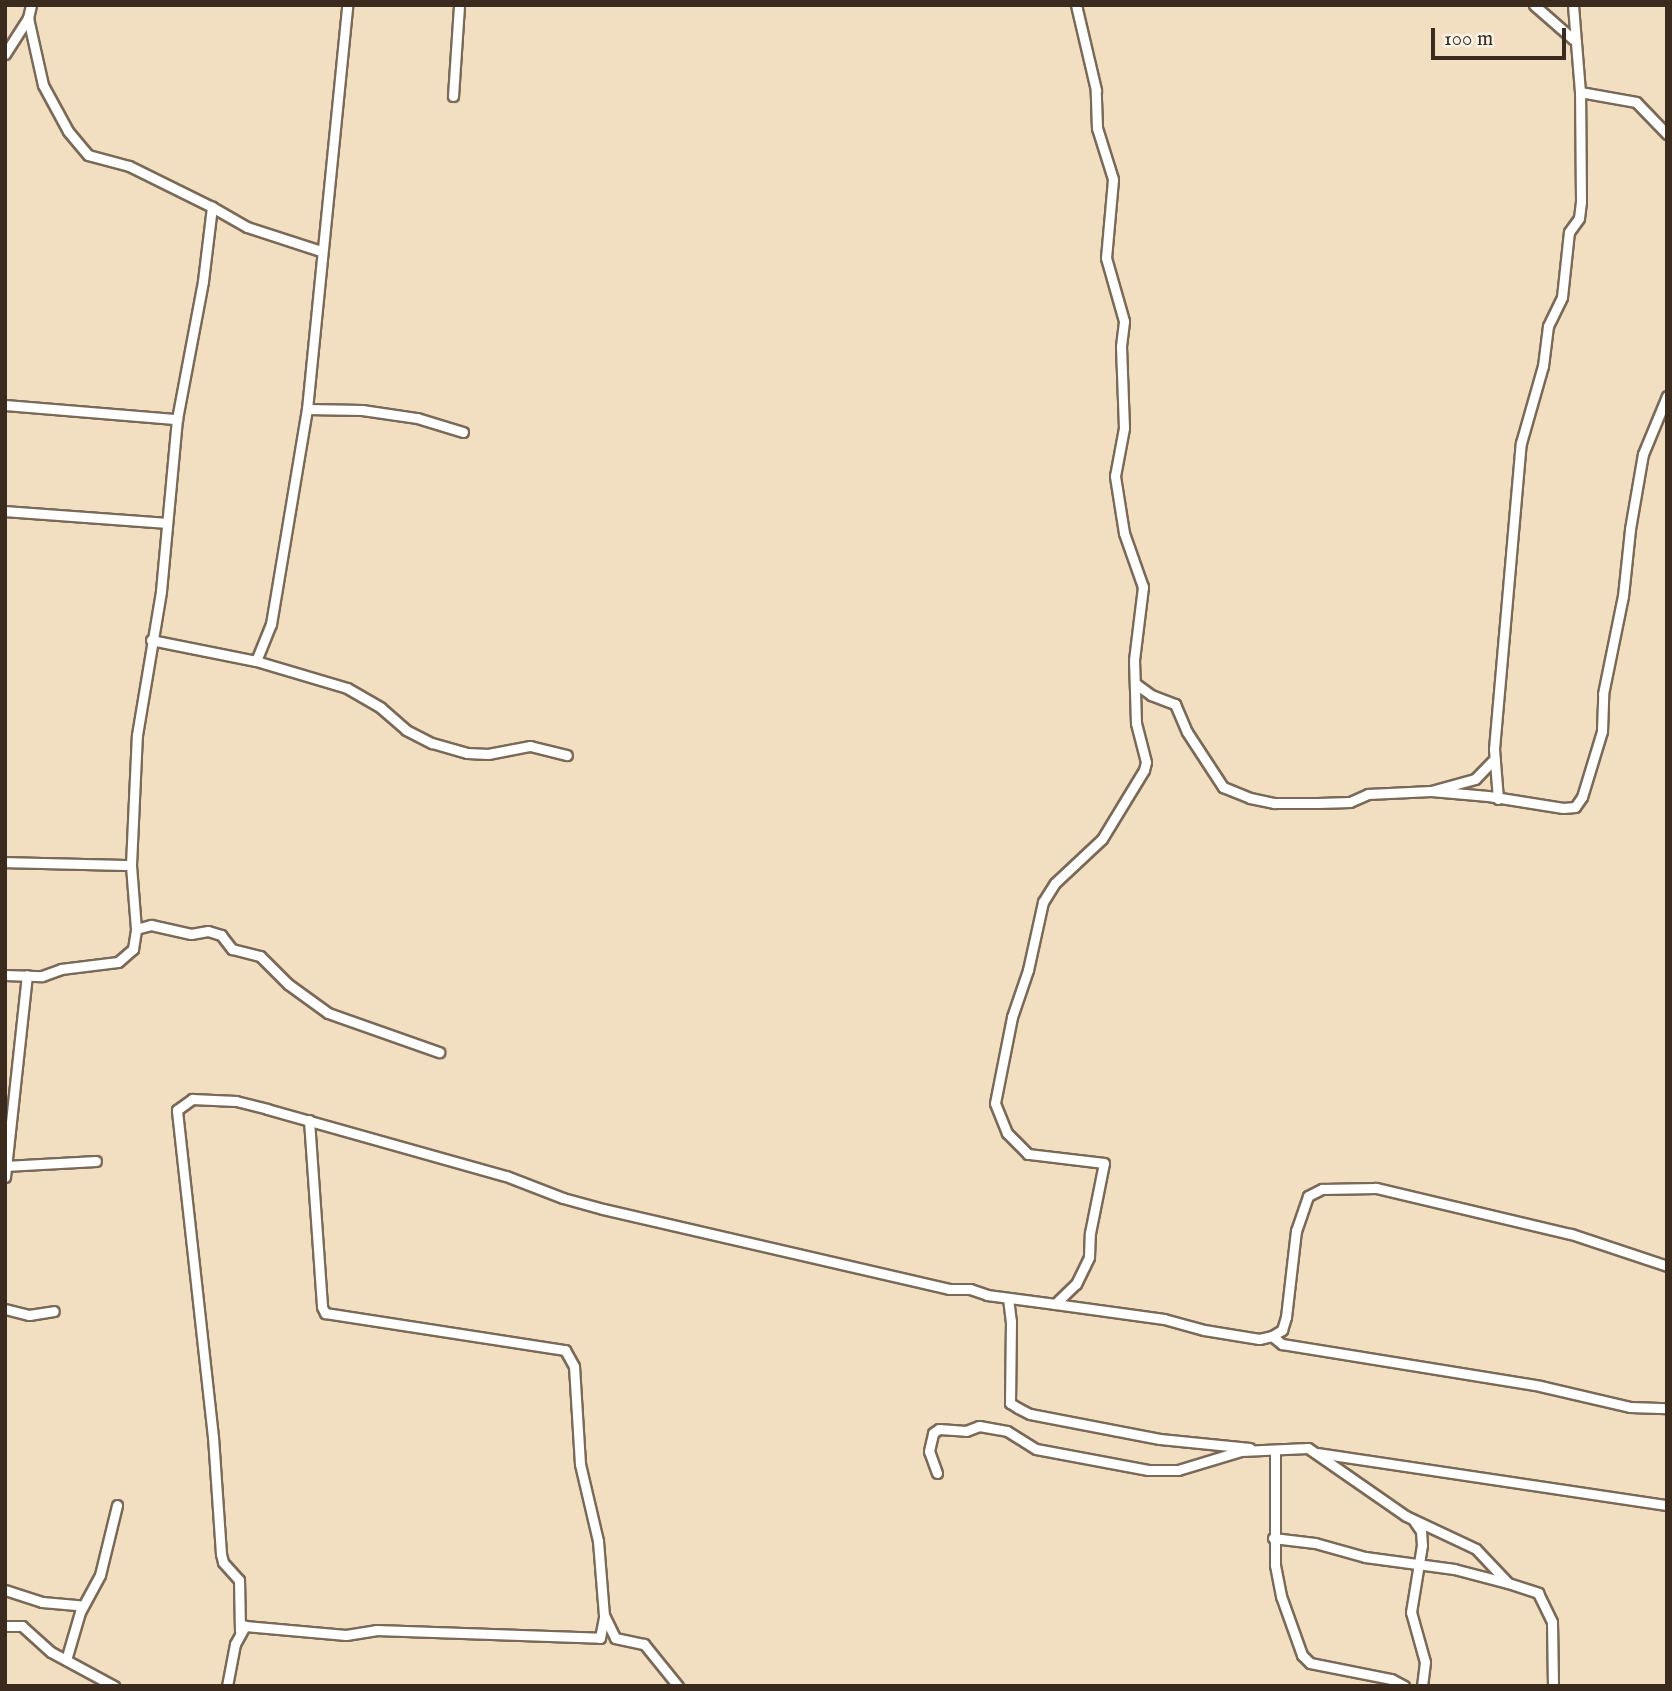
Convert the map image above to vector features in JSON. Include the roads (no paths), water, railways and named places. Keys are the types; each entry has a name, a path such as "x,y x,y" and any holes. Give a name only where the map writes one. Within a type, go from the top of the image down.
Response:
{"street":[{"path":"5,54 28,18 32,5"},
{"path":"256,661 271,624 307,409 347,5"},
{"path":"453,96 460,5"},
{"path":"1055,1304 1076,1284 1089,1256 1090,1233 1104,1163 1028,1154 1007,1133 995,1103 1012,1017 1028,970 1043,902 1055,883 1102,839 1144,770 1146,757 1136,723 1135,660 1143,587 1124,533 1115,476 1124,428 1121,346 1124,321 1106,258 1113,179 1097,128 1096,90 1076,5"},
{"path":"1534,5 1574,40"},
{"path":"1498,799 1494,759 1521,443 1543,366 1548,326 1562,297 1569,232 1579,218 1581,201 1580,92 1573,5"},
{"path":"28,18 43,85 68,131 88,155 129,166 247,227 321,251"},
{"path":"1580,92 1636,102 1667,134"},
{"path":"5,975 42,976 61,969 118,962 133,949 136,929 131,865 137,735 150,640 161,591 177,419 203,281 212,207"},
{"path":"1136,684 1151,695 1175,704 1186,732 1223,787 1236,793 1274,803 1318,803 1350,802 1368,794 1432,792 1563,808 1575,807 1582,797 1602,731 1603,694 1623,596 1630,528 1643,454 1667,396"},
{"path":"5,405 177,419"},
{"path":"307,409 362,410 417,418 463,432"},
{"path":"5,511 167,523"},
{"path":"150,640 256,661 346,688 381,708 406,730 432,743 478,754 530,746 567,755"},
{"path":"1432,792 1475,779 1494,759"},
{"path":"5,862 131,865"},
{"path":"136,929 151,925 191,934 208,931 220,935 232,949 260,956 288,984 320,1009 439,1052"},
{"path":"5,1177 27,975"},
{"path":"227,1686 240,1631 239,1580 223,1562 221,1554 213,1437 177,1110 192,1099 236,1101 506,1176 563,1198 603,1209 949,1289 970,1289 1008,1298 1164,1319 1204,1330 1259,1339 1282,1330 1286,1317 1296,1231 1308,1196 1322,1189 1376,1188 1571,1234 1667,1263"},
{"path":"309,1120 322,1307 325,1312 425,1330 550,1346 565,1350 574,1366 580,1464 598,1541 604,1615 600,1638"},
{"path":"7,1166 96,1161"},
{"path":"1008,1298 1011,1321 1010,1403 1018,1408 1030,1414 1160,1439 1237,1444 1259,1450"},
{"path":"5,1309 29,1315 54,1311"},
{"path":"1272,1336 1282,1344 1540,1386 1630,1407 1667,1408"},
{"path":"937,1473 929,1451 929,1440 939,1429 966,1431 979,1426 1007,1430 1036,1449 1148,1470 1178,1470 1241,1451 1299,1447 1316,1452 1667,1505"},
{"path":"1275,1450 1273,1538 1281,1596 1301,1655 1310,1663 1391,1679 1404,1686"},
{"path":"1316,1452 1414,1521 1476,1549 1508,1583"},
{"path":"66,1660 80,1612 100,1575 117,1505"},
{"path":"1414,1521 1421,1531 1422,1545 1410,1612 1425,1662 1422,1686"},
{"path":"1273,1538 1315,1543 1365,1557 1417,1566 1454,1569 1538,1593 1552,1622 1553,1686"},
{"path":"5,1590 42,1602 79,1605"},
{"path":"604,1615 615,1638"},
{"path":"5,1626 22,1626 51,1652 114,1686"},
{"path":"240,1631 245,1626 266,1626 346,1635 376,1630 615,1638 644,1644 678,1686"}]}
